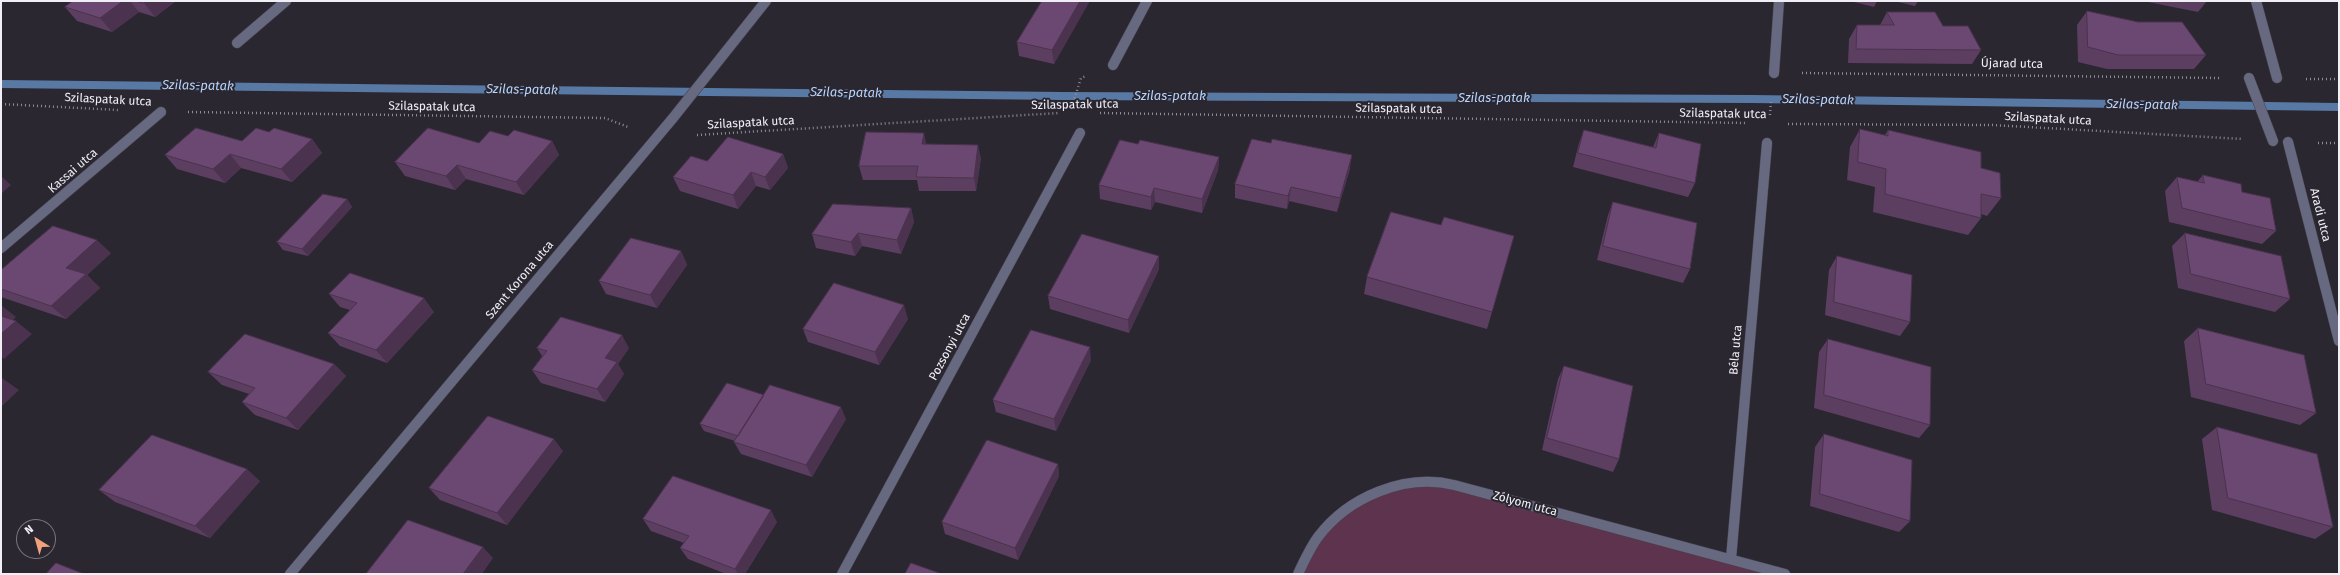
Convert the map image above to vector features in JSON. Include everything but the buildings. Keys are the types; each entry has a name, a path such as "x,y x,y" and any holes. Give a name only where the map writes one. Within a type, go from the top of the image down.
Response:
{"street":[{"path":"237,43 286,1"},
{"name":"Szent Korona utca","path":"290,574 673,118 766,1"},
{"path":"1113,65 1147,1"},
{"path":"1774,73 1779,1"},
{"path":"2256,1 2277,78"},
{"path":"2249,78 2273,141"},
{"name":"Kassai utca","path":"1,248 160,112"},
{"name":"Pozsonyi utca","path":"842,574 1080,133"},
{"name":"Aradi utca","path":"2288,142 2339,340"},
{"name":"Béla utca","path":"1731,559 1767,144"},
{"name":"Zólyom utca","path":"1298,574 1303,561 1321,533 1340,512 1366,495 1396,485 1430,481 1468,489 1785,574"}],"path":[{"name":"Újarad utca","path":"1774,73 2249,78"},
{"path":"1069,112 1081,78"},
{"path":"2277,78 2339,79"},
{"path":"1770,116 1772,94"},
{"name":"Szilaspatak utca","path":"1,104 160,112 605,118 657,137 1061,113"},
{"name":"Szilaspatak utca","path":"1093,113 1753,123"},
{"name":"Szilaspatak utca","path":"1785,124 1992,125 2273,141"}],"shaded area":[{"path":"1430,481 1785,574 1298,574 1321,533 1366,495"}],"waterway":[{"name":"Szilas-patak","path":"1,84 1062,96 1752,99 2339,107"}]}
